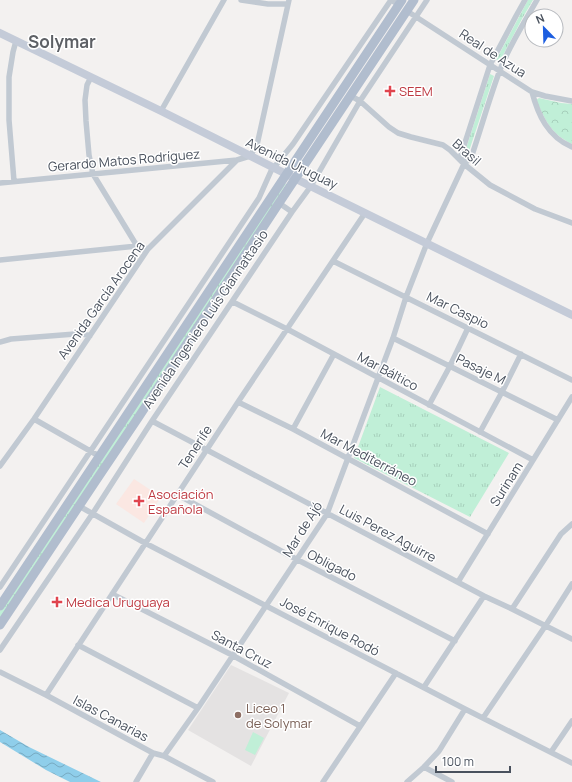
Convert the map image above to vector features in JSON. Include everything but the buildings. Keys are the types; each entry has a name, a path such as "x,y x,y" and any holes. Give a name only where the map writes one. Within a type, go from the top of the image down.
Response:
{"main road":[{"name":"Avenida Ingeniero Luis Giannattasio","path":"0,625 94,482 145,409 279,203 414,0"},
{"name":"Avenida Ingeniero Luis Giannattasio","path":"0,606 287,174 397,2"}],"street":[{"path":"161,111 224,0"},
{"path":"241,0 268,4 289,2 257,145 250,156"},
{"name":"Avenida Ingeniero Luis Giannattasio","path":"0,650 93,513 152,421 292,212 311,186 360,101 426,0"},
{"path":"464,164 461,155 490,65 525,0"},
{"name":"Mar de Ajó","path":"164,756 198,708 326,514 393,338 406,297 428,243 464,164 471,158 499,71 537,0"},
{"name":"Avenida Ingeniero Luis Giannattasio","path":"0,587 259,198 271,171 293,144 397,2"},
{"name":"Real de Azua","path":"407,11 532,92 572,101"},
{"name":"Avenida Uruguay","path":"0,33 161,111 572,315"},
{"path":"14,182 9,120 9,77 16,41"},
{"path":"91,77 86,85 85,100 89,155 93,174 137,246"},
{"path":"532,92 539,114 546,127 558,139 572,147"},
{"name":"Brasil","path":"351,96 360,101 389,127 398,133 411,138 443,145 490,185 535,209 572,223"},
{"name":"Gerardo Matos Rodríguez","path":"0,183 237,160 250,156"},
{"name":"Avenida García Arocena","path":"0,466 34,419 148,249 237,160"},
{"path":"279,203 292,212"},
{"name":"Tenerife","path":"46,695 238,402 365,213"},
{"path":"0,260 137,246 148,249"},
{"name":"Mar Caspio","path":"333,261 572,380"},
{"name":"Mar Báltico","path":"233,302 287,329 533,460"},
{"path":"429,405 468,328"},
{"path":"0,342 11,339 75,334 90,336"},
{"name":"Pasaje M","path":"393,338 558,420"},
{"path":"293,429 334,354"},
{"path":"480,432 521,354"},
{"name":"Surinam","path":"458,582 572,397"},
{"name":"Mar Mediterráneo","path":"238,402 293,429 488,534"},
{"path":"34,419 99,456"},
{"name":"Luis Perez Aguirre","path":"152,421 326,514 484,596 572,639"},
{"name":"Obligado","path":"178,495 296,559 455,640"},
{"name":"José Enrique Rodó","path":"79,506 146,543 572,763"},
{"path":"512,609 561,534 572,524"},
{"path":"483,718 572,584"},
{"name":"Santa Cruz","path":"112,594 232,656 360,726"},
{"path":"424,687 484,596"},
{"path":"78,645 198,708"},
{"name":"Islas Canarias","path":"0,672 153,753 164,756 213,782"},
{"path":"323,782 396,673"},
{"path":"407,782 439,751 465,709"},
{"path":"552,752 572,721"},
{"path":"136,782 153,753"},
{"path":"424,767 452,782"}],"shaded area":[{"name":"Asociación Española","path":"134,479 161,497 144,523 116,504"},
{"name":"Liceo 1 de Solymar","path":"231,665 289,693 251,766 188,730"}],"green space":[{"path":"528,0 533,0 528,8 524,8 524,15 500,61 496,60"},
{"path":"490,74 494,76 467,157 465,158 464,155"},
{"path":"539,98 572,104 572,144 558,135 550,126 536,100"},
{"path":"284,183 286,184 243,252 0,620 0,611"},
{"path":"380,387 509,453 470,517 354,458"},
{"path":"253,732 264,738 255,755 245,750"}],"water":[{"path":"0,730 29,747 101,782 70,782 46,770 0,742"}],"place":[{"name":"SEEM","path":"390,91"},
{"name":"Asociación Española","path":"139,501"},
{"name":"Medica Uruguaya","path":"57,602"},
{"name":"Liceo 1 de Solymar","path":"238,715"}],"district":[{"name":"Solymar","path":"62,41"}]}
